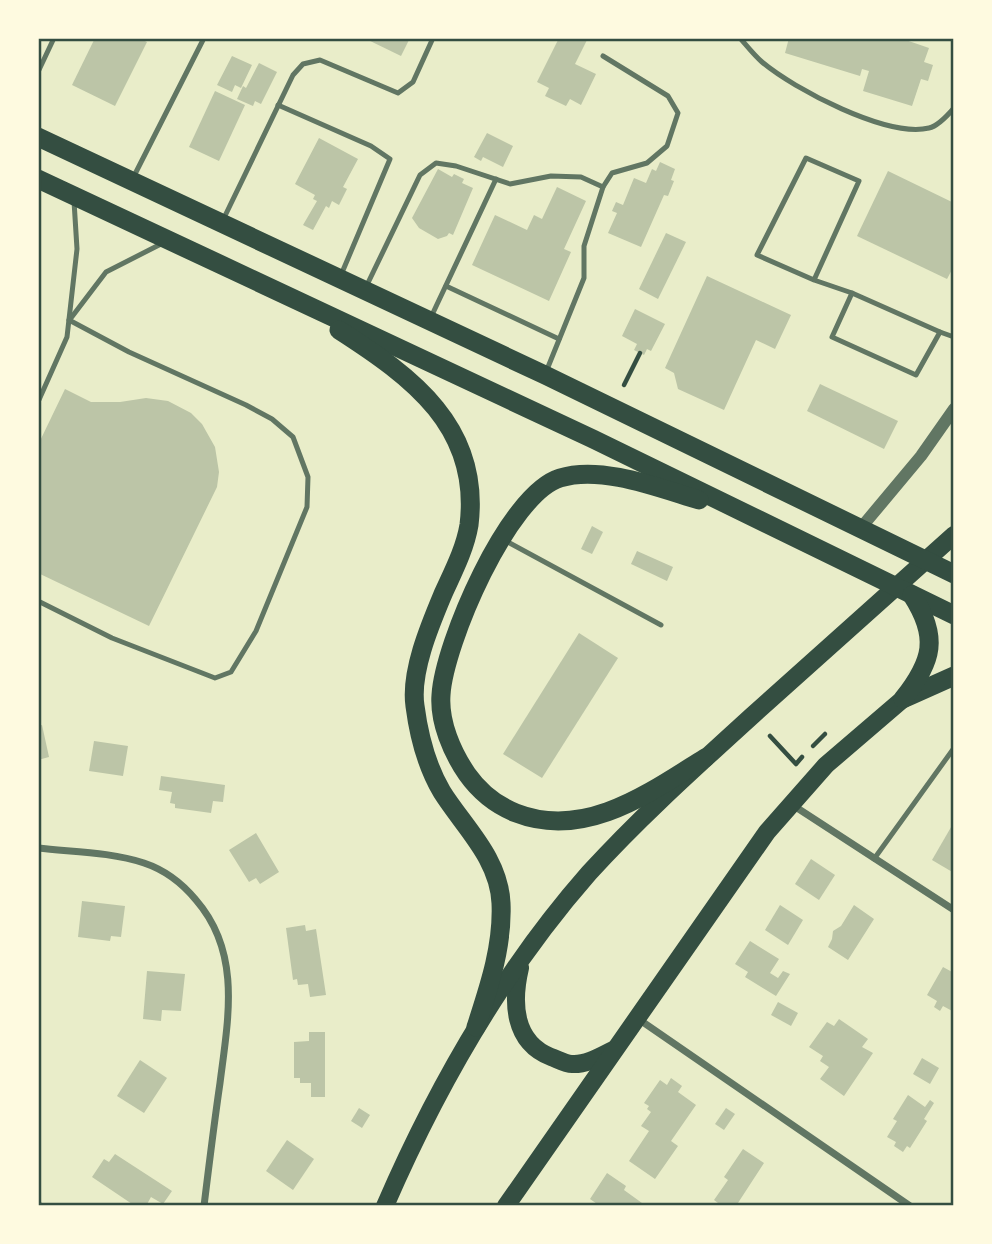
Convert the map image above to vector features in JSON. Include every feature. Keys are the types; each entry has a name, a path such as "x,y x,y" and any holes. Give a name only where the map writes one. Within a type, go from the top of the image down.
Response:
{"highway":[{"path":"38,137 545,375 954,574"},
{"path":"38,179 749,514 954,615"},
{"path":"276,290 386,362 415,385 440,410 457,440 467,466 470,496 468,525 461,555 424,644 417,670 414,701 427,763 443,793 485,853 496,877 501,901 496,958 476,1027"},
{"path":"705,758 626,804 595,817 561,822 529,818 502,807 475,786 457,758 446,729 441,697 446,665 457,632 501,539 533,496 557,479 571,475 611,477 638,482 749,514"},
{"path":"903,699 923,670 929,654 928,625 912,595"},
{"path":"903,699 954,676"}],"main road":[{"path":"385,1206 422,1124 476,1027 559,910 620,840 705,758 954,535"},
{"path":"506,1206 754,850 790,804 826,765 903,699"},
{"path":"523,958 514,999 516,1020 528,1041 546,1055 571,1064 591,1060 615,1049"}],"street":[{"path":"860,529 921,456 954,409"},
{"path":"790,804 954,910"},
{"path":"38,848 146,863 167,873 187,889 214,925 223,947 230,992 204,1206"},
{"path":"636,1018 911,1206"}],"lane":[{"path":"38,72 54,38"},
{"path":"132,181 204,38"},
{"path":"221,223 293,75 303,64 320,60 398,93 413,82 433,38"},
{"path":"740,38 762,62 800,88 861,117 909,131 932,128 954,108"},
{"path":"545,375 584,278 584,246 603,187 612,173 647,163 667,146 678,113 668,96 603,56"},
{"path":"278,105 371,145 390,159 339,278"},
{"path":"814,281 859,181 806,158 757,255 814,281 852,293 954,337"},
{"path":"365,290 420,175 436,163 456,166 510,184 551,176 581,177 603,187"},
{"path":"429,320 496,179"},
{"path":"38,402 67,337 77,248 74,195"},
{"path":"69,320 106,272 169,240"},
{"path":"446,286 559,339"},
{"path":"852,293 832,337 916,375 940,332"},
{"path":"38,601 112,638 215,678 231,672 256,631 307,507 308,477 293,437 272,419 129,352 69,320"},
{"path":"501,539 660,625"},
{"path":"874,859 954,748"}],"path":[{"path":"624,385 640,353"},
{"path":"770,736 796,764 825,734"}],"building":[{"path":"95,38 139,38 147,42 115,106 72,85"},
{"path":"364,38 410,38 401,56"},
{"path":"559,38 588,38 575,64 596,74 581,105 570,99 566,106 545,96 549,88 537,82"},
{"path":"789,38 900,38 929,48 924,62 933,65 928,81 921,79 912,106 863,91 869,71 862,69 860,76 785,53"},
{"path":"232,56 252,65 241,88 235,85 232,92 217,85"},
{"path":"259,63 277,72 261,104 255,101 253,106 237,99"},
{"path":"215,91 245,105 219,161 189,147"},
{"path":"487,133 513,146 503,167 483,157 481,161 474,157"},
{"path":"319,138 358,159 343,187 347,189 339,205 332,201 329,208 326,206 313,230 303,225 317,201 313,199 315,195 295,184"},
{"path":"660,162 675,169 671,180 674,181 668,196 664,195 641,247 608,233 617,213 612,211 616,202 623,205 634,178 646,183 652,169 656,171"},
{"path":"438,169 452,177 454,174 464,179 462,183 473,188 453,235 449,233 438,239 419,228 412,218"},
{"path":"888,171 954,203 954,266 947,279 857,236"},
{"path":"557,187 586,201 564,249 571,252 549,301 472,265 495,215 527,230 534,215 542,219"},
{"path":"666,233 686,242 658,299 639,289"},
{"path":"707,276 791,315 775,349 756,340 724,410 678,389 674,373 665,368"},
{"path":"635,309 665,324 651,351 647,349 644,355 634,350 637,344 622,336"},
{"path":"820,384 898,421 884,449 807,411"},
{"path":"65,389 91,402 120,402 146,398 168,401 191,413 202,424 215,447 219,472 217,487 149,626 38,573 38,445"},
{"path":"592,526 603,532 592,554 581,549"},
{"path":"637,551 673,567 667,581 631,564"},
{"path":"579,633 618,658 542,778 503,754"},
{"path":"42,725 49,757 38,760 38,726"},
{"path":"94,741 128,746 123,776 89,771"},
{"path":"161,776 225,785 223,802 213,801 211,813 175,808 175,804 170,803 172,792 159,790"},
{"path":"954,822 954,873 932,860"},
{"path":"256,833 279,872 260,884 256,878 249,882 229,850"},
{"path":"811,859 835,875 819,900 795,884"},
{"path":"82,901 125,906 121,937 111,936 110,941 78,937"},
{"path":"780,905 803,920 788,945 765,930"},
{"path":"854,905 874,919 848,960 828,947 833,931 841,926"},
{"path":"305,925 306,931 316,929 326,995 310,997 308,984 298,985 297,979 293,980 286,928"},
{"path":"750,941 779,959 770,973 778,978 783,971 790,974 776,996 745,977 748,972 735,964"},
{"path":"943,967 954,973 954,1012 943,1006 940,1011 934,1007 937,1001 927,995"},
{"path":"147,971 185,974 181,1011 162,1010 161,1021 143,1019"},
{"path":"778,1002 798,1013 791,1026 771,1015"},
{"path":"839,1019 868,1039 862,1047 873,1053 844,1096 820,1079 829,1067 820,1061 823,1056 809,1047 827,1022 834,1026"},
{"path":"309,1032 325,1032 325,1097 311,1097 311,1083 300,1083 300,1078 294,1078 294,1042 309,1041"},
{"path":"922,1058 939,1068 930,1084 913,1074"},
{"path":"140,1060 167,1078 144,1113 117,1096"},
{"path":"671,1078 682,1086 678,1092 696,1105 671,1141 678,1146 655,1179 629,1161 649,1131 641,1126 651,1112 647,1109 649,1106 644,1103 660,1080 667,1085"},
{"path":"908,1095 925,1107 930,1100 934,1103 924,1119 927,1121 910,1148 907,1146 903,1152 894,1146 896,1142 887,1137 897,1121 893,1119"},
{"path":"359,1108 370,1115 362,1128 351,1121"},
{"path":"726,1108 735,1114 724,1130 715,1124"},
{"path":"287,1140 314,1159 293,1190 266,1171"},
{"path":"743,1149 764,1163 736,1206 722,1206 714,1200 728,1180 724,1177"},
{"path":"115,1154 172,1191 163,1204 151,1197 146,1206 140,1203 135,1206 92,1177 104,1159 109,1162"},
{"path":"607,1173 626,1186 624,1190 642,1203 640,1206 600,1206 590,1199"}]}
